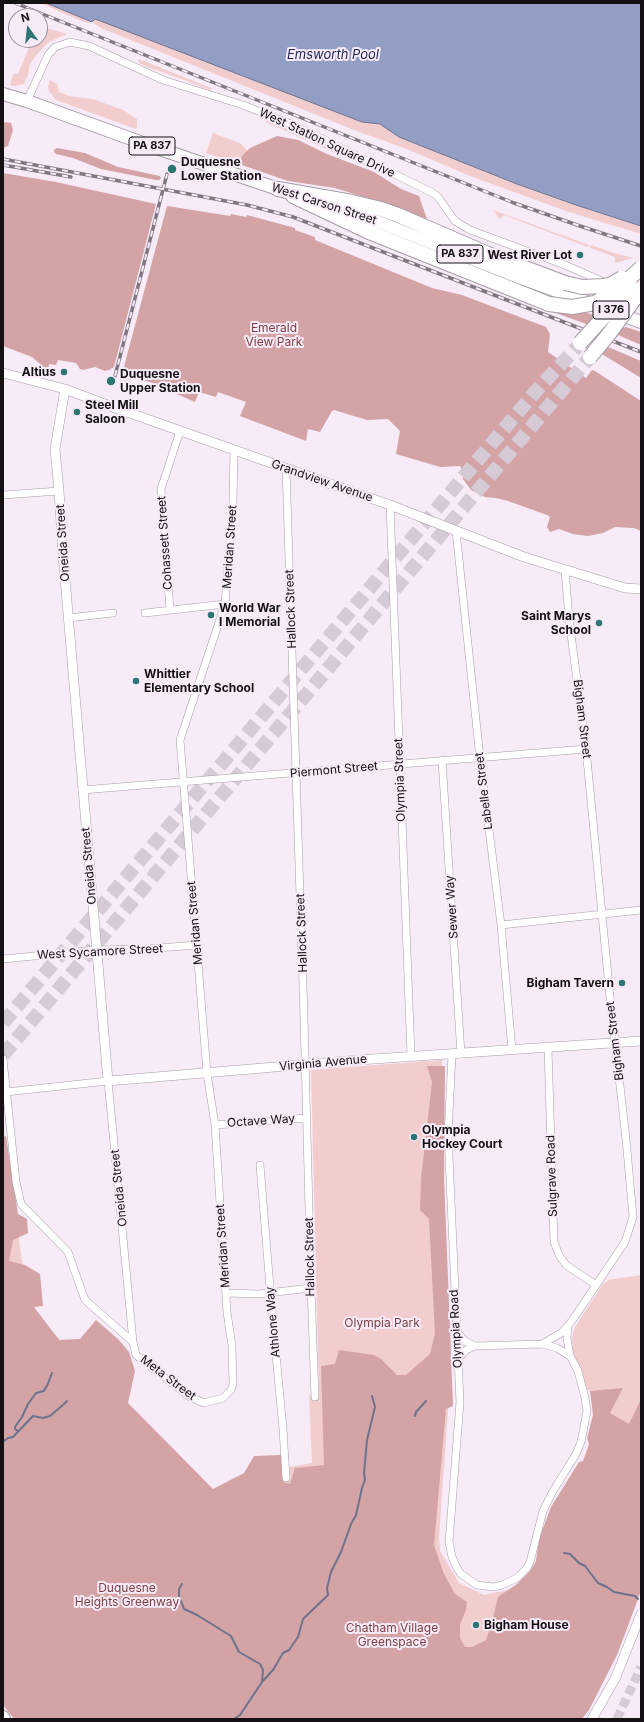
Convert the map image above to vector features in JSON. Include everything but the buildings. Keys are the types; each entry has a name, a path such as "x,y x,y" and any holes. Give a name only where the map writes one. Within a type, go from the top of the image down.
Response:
{"highway":[{"path":"278,189 352,202 398,215 488,254 574,286 589,287 610,285 641,263"},
{"path":"278,189 351,224 471,274 549,304 572,308 591,304 604,299 641,268"},
{"name":"I 376","path":"578,345 641,276"},
{"name":"I 376","path":"590,357 641,290"}],"main road":[{"name":"West Carson Street","path":"3,94 28,101 148,145 376,221 508,273 641,322"}],"street":[{"name":"West Station Square Drive","path":"28,101 48,55 55,47 70,42 89,46 163,80 242,105 296,126 432,193 438,197 455,221 470,230 564,265 641,298"},
{"name":"Grandview Avenue","path":"3,373 65,389 390,505 524,557 625,588 641,589"},
{"name":"Oneida Street","path":"65,389 55,449 82,790 133,1342"},
{"name":"Cohassett Street","path":"170,610 161,489 180,431"},
{"name":"Meridan Street","path":"223,1398 231,1390 232,1346 228,1324 215,1124 207,1073 180,740 225,604 233,502 234,450"},
{"name":"Hallock Street","path":"286,468 297,773 315,1397"},
{"path":"3,495 59,491"},
{"name":"Olympia Street","path":"390,505 411,1056"},
{"name":"Labelle Street","path":"456,531 480,758 501,925 512,1050"},
{"name":"Bigham Street","path":"475,1346 542,1344 556,1336 568,1326 596,1285 624,1242 632,1220 632,1201 603,914 586,749 569,619 565,569"},
{"path":"145,613 225,604"},
{"path":"68,618 114,613"},
{"name":"Piermont Street","path":"82,790 586,749"},
{"name":"Sewer Way","path":"442,760 457,1054"},
{"path":"501,925 641,910"},
{"name":"West Sycamore Street","path":"3,959 96,950 146,949 197,945"},
{"name":"Virginia Avenue","path":"6,1092 108,1081 306,1064 411,1056 548,1049 641,1041"},
{"name":"Sulgrave Road","path":"548,1049 554,1242 559,1255 566,1265 596,1285"},
{"name":"Olympia Road","path":"457,1054 448,1134 460,1402 456,1471 450,1530 450,1549 452,1558 462,1574 477,1584 494,1587 508,1583 517,1578 527,1568 530,1562 543,1511 553,1491 578,1451 585,1425 586,1405 578,1371 570,1356"},
{"name":"Meta Street","path":"3,1059 16,1182 21,1204 68,1252 85,1300 133,1342 136,1355 190,1397 204,1403 223,1398"},
{"name":"Octave Way","path":"215,1124 307,1118"},
{"name":"Athlone Way","path":"260,1165 286,1478"},
{"path":"632,1220 641,1219"},
{"path":"226,1293 270,1293 311,1288"},
{"path":"568,1326 570,1356"},
{"path":"456,1332 465,1341 475,1346"},
{"path":"542,1344 557,1348 570,1356"},
{"path":"458,1359 466,1350 475,1346"},
{"path":"592,1719 615,1679 641,1614"}],"green space":[{"path":"40,3 46,3 92,22 87,23"},
{"path":"95,19 362,122 380,124 399,137 517,184 641,226 641,234 566,211 470,176 404,148 354,130 101,28 92,22"},
{"path":"48,28 67,34 48,43"},
{"path":"29,48 43,48 36,55 29,66 29,72 24,84 15,86 10,85 13,74 18,74"},
{"path":"139,59 212,89 210,90 148,67 139,63"},
{"path":"50,80 57,84 59,92 69,96 93,99 123,110 137,119 136,129 56,100 49,91 48,87"},
{"path":"267,120 336,151 335,153 270,124 266,122"},
{"path":"3,123 11,123 13,130 8,146 3,148"},
{"path":"213,133 240,143 248,151 240,158 239,164 206,153"},
{"path":"277,136 298,140 327,154 374,172 401,189 419,196 427,219 387,204 335,188 288,181 239,164 242,156 250,148"},
{"path":"57,148 85,153 118,167 160,176 161,178 156,180 101,169 73,158 56,154 54,150"},
{"path":"3,173 56,182 156,204 114,367 109,370 105,371 95,367 83,370 80,369 76,363 58,360 56,365 49,364 48,371 32,357 3,346"},
{"name":"Emerald View Park","path":"167,206 230,216 231,214 246,217 247,215 295,228 295,230 315,237 315,240 432,288 462,295 546,327 550,334 548,352 586,378 592,370 595,371 641,401 641,531 634,528 615,527 603,533 588,536 573,534 559,529 550,532 547,527 550,517 547,515 508,501 485,497 471,490 463,479 463,471 460,466 440,467 396,454 400,431 388,419 367,420 334,410 320,432 308,429 306,441 240,416 246,402 218,392 216,397 199,392 195,402 172,392 174,388 168,386 166,390 153,383 122,374"},
{"path":"493,210 589,245 588,247 504,215 500,219"},
{"path":"591,245 633,258 615,263 615,257 590,248"},
{"path":"554,311 581,311 597,316 589,325"},
{"path":"626,327 641,332 641,345 618,335 620,329"},
{"path":"608,347 641,361 641,378 602,354"},
{"path":"442,1060 440,1210 450,1383 439,1537 440,1551 459,1583 484,1595 512,1589 529,1581 592,1445 598,1404 594,1390 588,1391 573,1353 572,1337 575,1327 604,1282 606,1283 608,1280 641,1275 641,1576 613,1649 3,1687 3,1138 5,1138 28,1305 211,1504 250,1474 312,1463 309,1395 319,1394 311,1070"},
{"path":"427,1066 445,1066 444,1177 453,1406 446,1409 434,1545 444,1574 455,1594 467,1602 466,1610 460,1624 460,1638 465,1647 472,1647 486,1640 498,1597 517,1584 530,1571 536,1561 539,1539 551,1507 579,1462 583,1461 589,1444 587,1438 593,1415 590,1391 623,1388 610,1413 629,1424 641,1399 641,1591 617,1655 589,1710 582,1719 14,1719 3,1705 3,1137 6,1136 18,1214 27,1219 28,1233 13,1240 9,1261 25,1265 40,1274 43,1306 34,1307 59,1340 80,1339 96,1320 118,1339 129,1352 135,1371 128,1403 213,1489 244,1473 254,1456 281,1455 283,1482 290,1484 295,1468 324,1465 321,1366 335,1364 339,1350 374,1355 381,1359 397,1375 406,1375 430,1354 435,1334 429,1219 420,1210 421,1179 432,1082"}],"water":[{"name":"Emsworth Pool","path":"46,3 641,3 641,226 517,184 399,137 380,124 362,122 95,19 92,22"}],"waterway":[{"path":"47,1386 52,1373"},
{"path":"18,1431 15,1427 28,1404 36,1393 44,1391 46,1387"},
{"path":"262,1682 273,1670 283,1653 289,1650 298,1637 303,1619 328,1595 327,1588 331,1572 356,1515 365,1480 364,1473 367,1440 375,1407 372,1396"},
{"path":"64,1404 67,1401"},
{"path":"415,1416 416,1412 426,1401"},
{"path":"3,1442 8,1438 13,1437 33,1416 43,1418 50,1416 63,1405"},
{"path":"564,1553 570,1554 579,1563 585,1566 598,1583 614,1592 635,1596 638,1599"},
{"path":"182,1584 179,1589 179,1596 184,1609 197,1615 231,1636 239,1652 260,1664 263,1670 262,1682 240,1715 234,1719"}],"tunnel":[{"path":"3,1023 536,391 577,347"},
{"path":"3,1055 590,357"},
{"path":"617,1719 641,1667"}],"railway":[{"path":"15,3 514,203 641,246"},
{"path":"3,159 247,205 293,217 641,352"},
{"path":"3,165 71,177"},
{"path":"115,376 167,174"}],"place":[{"name":"Duquesne Lower Station","path":"172,169"},
{"name":"West River Lot","path":"580,255"},
{"name":"Altius","path":"64,372"},
{"name":"Duquesne Upper Station","path":"111,381"},
{"name":"Steel Mill Saloon","path":"77,412"},
{"name":"World War I Memorial","path":"211,615"},
{"name":"Saint Marys School","path":"599,623"},
{"name":"Whittier Elementary School","path":"136,681"},
{"name":"Bigham Tavern","path":"622,983"},
{"name":"Olympia Hockey Court","path":"414,1137"},
{"name":"Bigham House","path":"476,1625"}],"park label":[{"name":"Olympia Park","path":"382,1323"},
{"name":"Duquesne Heights Greenway","path":"127,1595"},
{"name":"Chatham Village Greenspace","path":"392,1635"}]}
